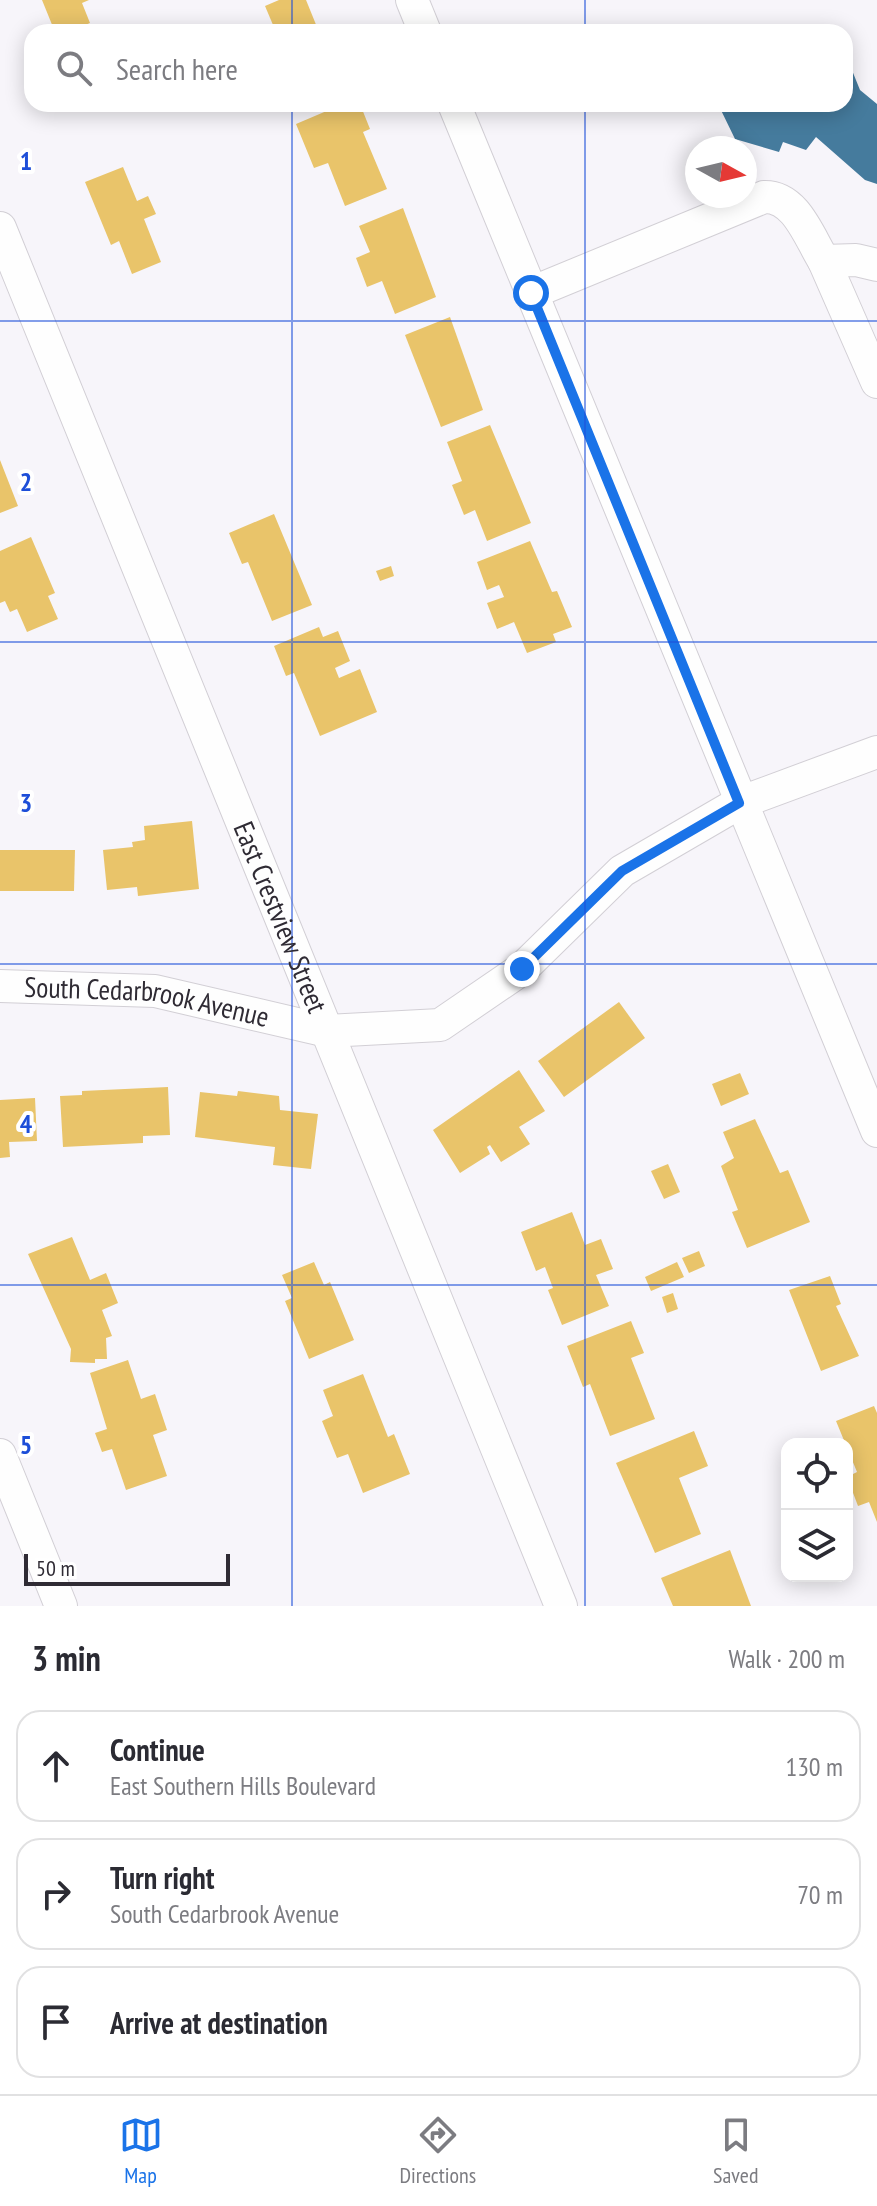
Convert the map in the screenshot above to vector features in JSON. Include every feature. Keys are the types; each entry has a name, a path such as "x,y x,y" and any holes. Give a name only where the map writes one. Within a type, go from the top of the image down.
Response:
{"street":[{"path":"412,0 422,24"},
{"path":"457,112 739,803 877,1131"},
{"path":"531,293 764,197 775,196 789,204 824,261 877,382"},
{"name":"East Crestview Street","path":"0,228 561,1606"},
{"path":"824,261 856,260 877,265"},
{"name":"South Cedarbrook Avenue","path":"0,986 155,991 327,1031 440,1025 522,969 622,871 739,803 877,752"},
{"path":"0,1455 61,1606"}],"building: Homes":[{"path":"42,0 89,0 82,3 90,23 52,24"},
{"path":"279,0 306,0 316,24 273,24 265,6"},
{"path":"324,112 363,112 370,129 363,132 387,189 345,206 328,163 314,168 296,124"},
{"path":"123,167 137,201 148,196 156,214 144,219 161,262 132,274 119,241 111,245 85,182"},
{"path":"403,208 436,297 395,314 382,281 367,287 356,258 370,252 359,226"},
{"path":"450,317 483,410 441,427 405,335"},
{"path":"490,425 531,523 487,541 475,510 464,515 452,485 462,481 447,442"},
{"path":"0,460 18,506 0,513"},
{"path":"274,514 312,605 272,621 248,562 242,564 229,533"},
{"path":"31,537 55,593 48,596 58,619 27,632 17,609 10,612 5,601 0,603 0,551"},
{"path":"530,541 552,592 557,591 572,627 553,634 556,642 527,653 514,622 497,629 487,603 504,597 499,585 487,590 477,562"},
{"path":"391,566 394,576 380,581 376,571"},
{"path":"319,627 323,637 338,631 350,661 335,668 339,678 360,669 377,712 320,736 294,673 286,676 274,646"},
{"path":"192,821 199,889 138,896 137,887 107,890 103,850 133,847 132,842 145,840 144,826"},
{"path":"0,850 75,850 74,891 0,891"},
{"path":"619,1002 645,1038 564,1097 538,1061"},
{"path":"519,1070 545,1111 519,1127 530,1144 501,1162 490,1145 487,1147 490,1154 460,1173 433,1130"},
{"path":"740,1073 749,1094 721,1106 712,1084"},
{"path":"168,1087 170,1135 143,1136 143,1143 63,1147 60,1096 82,1095 82,1091"},
{"path":"238,1091 279,1096 280,1110 318,1114 311,1169 273,1165 275,1147 195,1137 200,1092 237,1096"},
{"path":"35,1098 37,1141 9,1142 10,1157 0,1158 0,1100"},
{"path":"755,1119 780,1173 788,1170 810,1222 747,1248 732,1212 738,1210 721,1166 734,1158 723,1132"},
{"path":"668,1164 680,1192 664,1199 651,1171"},
{"path":"572,1212 585,1245 601,1239 613,1269 596,1275 609,1306 562,1325 548,1290 553,1288 545,1267 536,1271 521,1232"},
{"path":"72,1237 90,1280 106,1273 118,1303 102,1310 112,1336 106,1338 107,1359 95,1359 95,1363 70,1362 71,1349 28,1254"},
{"path":"699,1251 705,1266 689,1273 682,1258"},
{"path":"314,1262 324,1285 330,1282 354,1340 309,1359 285,1301 292,1298 282,1275"},
{"path":"677,1262 684,1277 651,1291 645,1277"},
{"path":"830,1276 841,1304 836,1306 859,1356 821,1371 789,1290"},
{"path":"673,1293 678,1309 667,1313 662,1297"},
{"path":"631,1321 644,1353 631,1358 655,1419 610,1436 590,1384 583,1387 567,1346"},
{"path":"128,1360 141,1399 155,1394 167,1430 153,1435 167,1476 126,1490 112,1449 102,1452 95,1433 107,1429 90,1373"},
{"path":"363,1374 388,1437 394,1434 410,1474 363,1493 348,1454 337,1458 322,1421 333,1416 323,1390"},
{"path":"874,1406 877,1413 877,1522 869,1502 858,1506 853,1493 853,1474 857,1472 853,1462 853,1438 843,1438 836,1421"},
{"path":"694,1431 708,1466 679,1478 701,1534 655,1553 616,1463"},
{"path":"730,1550 751,1606 673,1606 661,1578"}],"building: Public":[{"path":"853,73 860,90 877,104 877,184 865,180 816,137 806,150 783,142 779,152 757,146 757,136 734,136 722,112 853,112"}],"route":[{"path":"522,969 622,871 739,803 531,293"}]}
